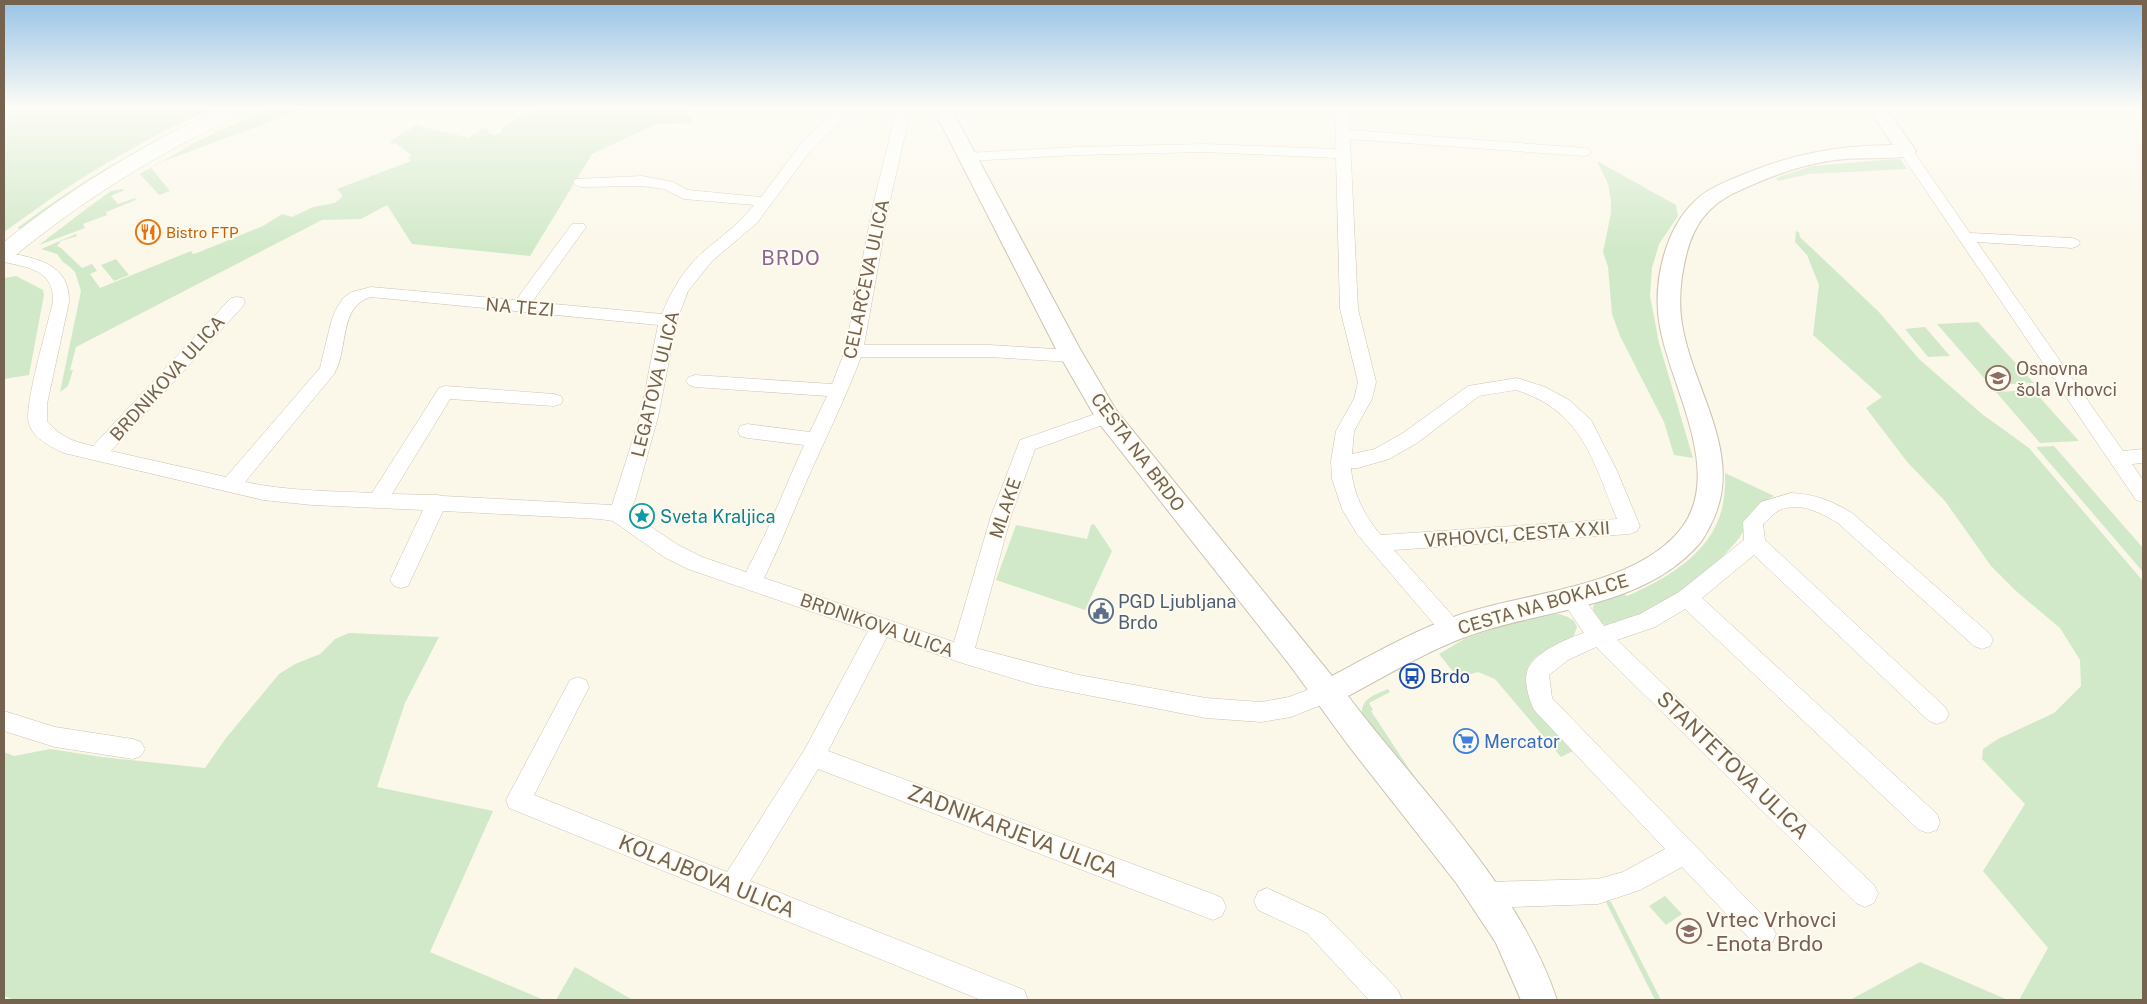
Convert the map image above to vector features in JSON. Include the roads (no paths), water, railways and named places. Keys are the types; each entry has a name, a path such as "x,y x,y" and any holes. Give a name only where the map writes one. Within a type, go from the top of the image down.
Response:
{"main road":[{"path":"4,253 49,217 115,173 147,155"}],"street":[{"name":"LEGATOVA ULICA","path":"618,514 625,500 649,417 668,320 680,290 706,258 752,220 800,155"},
{"name":"CELARČEVA ULICA","path":"751,582 774,537 794,488 839,391 854,351 881,205 893,155"},
{"path":"967,157 1006,155"},
{"path":"1342,155 1349,309 1367,382 1363,398 1345,431 1341,461 1342,479 1352,509 1364,530 1452,630"},
{"name":"CESTA NA BOKALCE","path":"1328,692 1452,630 1499,614 1618,584 1636,577 1663,562 1693,532 1707,504 1711,482 1711,468 1706,440 1680,359 1672,326 1669,302 1674,258 1693,214 1714,196 1734,186 1798,161 1832,155"},
{"path":"1909,155 2143,495"},
{"name":"CESTA NA BRDO","path":"967,157 1072,356 1107,416 1328,692"},
{"path":"581,182 642,181 668,185 684,194 766,202"},
{"path":"520,307 578,227"},
{"path":"1965,236 2072,243"},
{"name":"BRDNIKOVA ULICA","path":"4,257 45,268 56,276 62,289 61,302 38,404 38,424 53,440 97,454 263,493 378,501 438,502 600,511 618,514 671,552 695,563 962,654 1070,683 1229,710 1276,710 1311,701 1328,692"},
{"name":"NA TEZI","path":"231,485 328,370 333,360 338,329 346,304 357,295 372,292 668,320"},
{"name":"BRDNIKOVA ULICA","path":"97,454 236,302"},
{"path":"854,351 989,351 1072,356"},
{"path":"695,381 839,391"},
{"name":"VRHOVCI, CESTA XXII","path":"1341,461 1358,461 1382,454 1410,438 1474,390 1517,384 1539,392 1562,404 1584,425 1607,471 1630,526 1375,543"},
{"path":"378,501 445,392 554,400"},
{"name":"MLAKE","path":"962,654 1001,516 1028,444 1107,416"},
{"path":"747,431 817,440"},
{"path":"2118,458 2143,456"},
{"path":"1937,714 1755,543 1753,522 1768,507 1791,500 1808,501 1825,506 1846,518 1982,640"},
{"path":"401,580 438,502"},
{"path":"1755,543 1686,598 1644,622 1566,649 1547,662 1538,672 1538,686 1542,703 1763,934"},
{"name":"STANTETOVA ULICA","path":"1570,596 1600,637 1865,894"},
{"path":"1686,598 1928,822"},
{"path":"733,886 813,756 881,627"},
{"name":"KOLAJBOVA ULICA","path":"578,687 518,800 1014,1000"},
{"path":"1328,692 1485,895 1511,936 1539,1000"},
{"path":"4,721 55,736 132,749"},
{"name":"ZADNIKARJEVA ULICA","path":"813,756 1213,907"},
{"path":"1485,895 1610,889 1637,879 1683,852"},
{"path":"1267,901 1316,924 1388,1000"}],"place":[{"name":"Bistro FTP","path":"148,232"},
{"name":"Osnovna šola Vrhovci","path":"1998,378"},
{"name":"Sveta Kraljica","path":"642,516"},
{"name":"PGD Ljubljana Brdo","path":"1101,611"},
{"name":"Brdo","path":"1412,676"},
{"name":"Mercator","path":"1466,741"},
{"name":"Vrtec Vrhovci - Enota Brdo","path":"1689,931"}],"district":[{"name":"BRDO","path":"791,258"}]}
